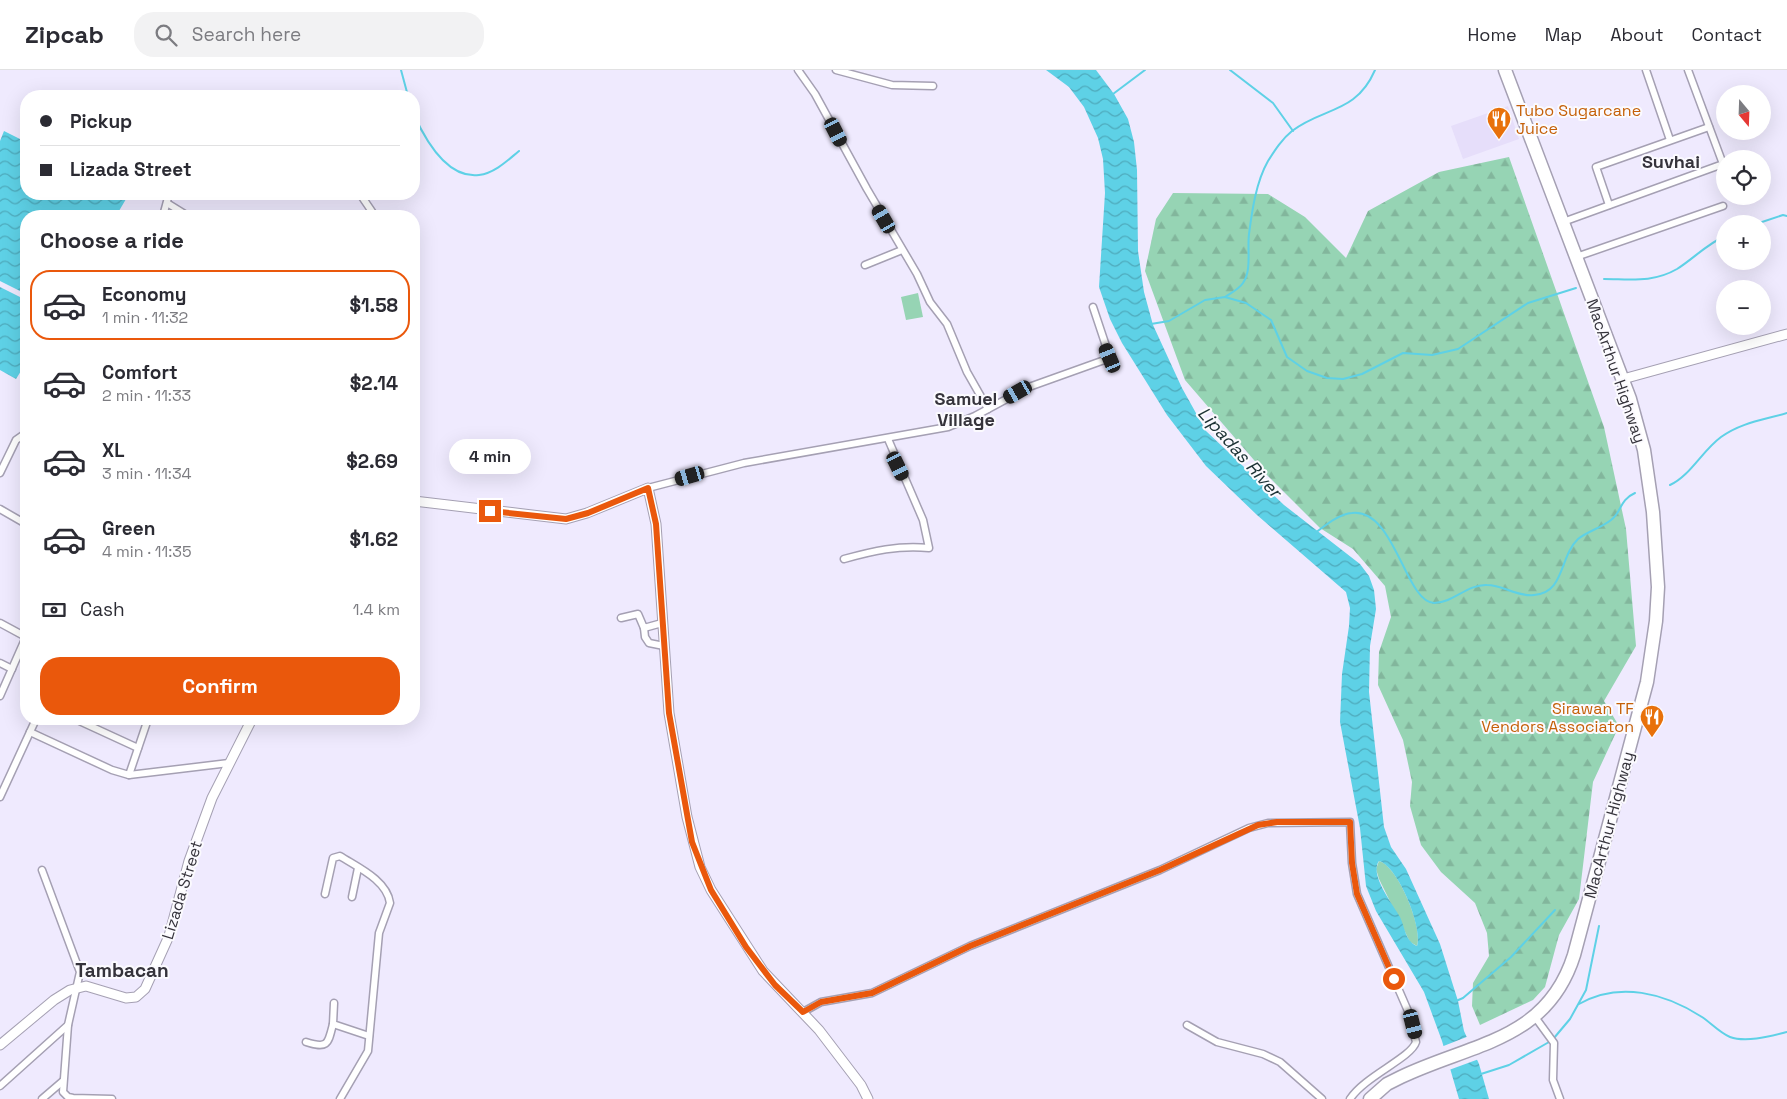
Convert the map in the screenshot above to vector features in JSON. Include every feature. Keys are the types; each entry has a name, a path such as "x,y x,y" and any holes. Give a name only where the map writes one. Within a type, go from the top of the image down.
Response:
{"highway":[{"name":"MacArthur Highway","path":"1370,1099 1387,1084 1438,1061 1512,1032 1535,1017 1561,986 1574,956 1640,712 1653,646 1658,587 1653,512 1642,441 1623,379 1505,70"}],"street":[{"path":"798,70 818,99 917,274 930,302 947,324 967,372 988,409"},
{"path":"836,70 892,85 933,86"},
{"path":"1646,70 1670,140"},
{"path":"1563,222 1722,164 1688,70"},
{"path":"1609,205 1596,167 1709,127"},
{"path":"165,210 168,200"},
{"path":"167,203 178,210"},
{"path":"1576,257 1722,206"},
{"path":"865,266 902,250"},
{"path":"420,502 566,519 588,513 648,488 744,463 948,427 988,409 1029,387 1110,358 1093,307"},
{"path":"1623,379 1787,334"},
{"path":"0,473 16,440 20,437"},
{"path":"844,559 891,547 929,548 923,520 888,439"},
{"path":"648,488 656,524 669,713 687,817 700,867 716,898 763,971 803,1012 836,1052 868,1099"},
{"path":"0,509 20,521"},
{"path":"621,618 638,614 644,628 645,637 649,643 664,646"},
{"path":"0,623 20,634"},
{"path":"644,628 662,623"},
{"path":"0,696 20,651"},
{"path":"0,663 12,669"},
{"path":"0,797 33,725"},
{"path":"88,725 138,748"},
{"path":"129,775 146,725"},
{"name":"Lizada Street","path":"78,987 92,987 126,998 136,997 145,989 169,936 189,861 212,798 249,725"},
{"path":"30,732 112,770 129,775 229,764"},
{"path":"803,1012 821,1002 872,993 970,946 1160,870 1254,826 1277,822 1350,822 1352,863 1357,894 1408,1011 1416,1042 1410,1053 1366,1081 1350,1099"},
{"path":"325,894 333,858 340,856 380,884 386,890 390,902 379,933 368,1052 364,1062 340,1099"},
{"path":"352,897 358,868"},
{"path":"42,870 75,954 80,972 68,1025 63,1080 65,1095 73,1098 112,1099"},
{"path":"0,1045 54,1000 78,987"},
{"path":"306,1042 320,1047 329,1040 333,1024 334,1003"},
{"path":"1535,1017 1554,1043 1553,1080 1560,1099"},
{"path":"333,1024 369,1036"},
{"path":"0,1086 68,1025"},
{"path":"1187,1025 1217,1042 1263,1054 1280,1062 1322,1099"},
{"path":"42,1099 63,1080"}],"shaded area":[{"path":"1508,106 1519,139 1463,159 1451,126"}],"green space":[{"path":"1509,157 1604,427 1626,529 1636,646 1604,701 1619,726 1593,782 1579,899 1559,935 1545,987 1533,1000 1480,1025 1472,1006 1473,983 1489,956 1487,933 1475,903 1441,872 1421,845 1410,806 1412,782 1403,740 1378,685 1379,652 1391,617 1385,586 1353,549 1320,528 1266,474 1185,380 1145,271 1156,219 1173,193 1268,194 1305,217 1346,258 1368,211 1439,172"},
{"path":"918,293 923,317 906,320 901,297"},
{"path":"1379,861 1386,865 1401,885 1413,913 1418,937 1417,946 1410,942 1379,879 1376,869"}],"water":[{"path":"1046,70 1096,70 1114,94 1128,119 1134,142 1137,170 1138,251 1144,292 1153,325 1182,388 1206,431 1284,505 1360,564 1369,576 1374,590 1376,609 1370,646 1369,692 1384,827 1391,847 1406,869 1440,944 1458,1001 1464,1031 1479,1064 1489,1099 1459,1099 1442,1041 1424,992 1376,911 1366,886 1360,828 1340,722 1342,674 1350,608 1346,592 1257,515 1206,466 1167,415 1122,343 1110,319 1099,287 1105,193 1103,159 1098,138 1084,107 1069,87","holes":["1379,861 1386,865 1401,885 1413,913 1418,937 1417,946 1410,941 1400,917 1379,881 1377,874"]},
{"path":"4,131 20,139 20,200 125,200 120,210 20,210 20,291 0,281 0,141"},
{"path":"0,287 20,297 20,373 16,379 0,370"}],"pier":[{"path":"1469,1036 1479,1059 1449,1070 1441,1047"}],"waterway":[{"path":"401,70 406,90"},
{"path":"1113,94 1145,70"},
{"path":"1230,70 1273,103 1293,131"},
{"path":"1225,297 1239,287 1246,278 1249,234 1255,197 1260,178 1273,153 1292,131 1304,123 1338,108 1358,95 1375,70"},
{"path":"420,127 439,156 457,171 467,175 479,175 490,172 501,166 519,151"},
{"path":"1771,219 1783,215 1787,216"},
{"path":"1604,279 1641,279 1668,273 1677,269 1716,241"},
{"path":"1151,324 1169,321 1205,300 1225,297 1246,303 1271,320 1287,357 1307,371 1327,378 1343,379 1362,374 1403,353 1432,355 1458,349 1528,303 1576,288"},
{"path":"1670,485 1684,476 1714,443 1729,432 1745,425 1787,413"},
{"path":"1315,533 1342,515 1352,513 1367,515 1379,525 1389,539 1415,588 1424,599 1434,603 1447,600 1480,585 1534,595 1544,593 1557,581 1567,555 1578,539 1615,517 1626,499 1635,493"},
{"path":"1456,1001 1463,998 1511,957 1555,910"},
{"path":"1554,1038 1570,1019 1586,990 1599,926"},
{"path":"1579,1004 1594,997 1610,993 1642,993 1657,996 1688,1009 1726,1035 1736,1039 1766,1037 1787,1032"},
{"path":"1481,1074 1509,1065 1549,1042"}],"place":[{"name":"Tubo Sugarcane Juice","path":"1499,140"},
{"name":"Sirawan TF Vendors Associaton","path":"1652,738"}],"district":[{"name":"Suvhai","path":"1671,161"},
{"name":"Samuel Village","path":"966,408"},
{"name":"Tambacan","path":"122,970"}],"route":[{"path":"490,511 542,518 566,519 588,513 648,488 652,498 656,524 664,664 669,713 692,842 700,867 711,890 746,947 775,985 803,1012 821,1002 860,997 872,993 970,946 1160,870 1249,828 1268,822 1350,822 1352,863 1357,894 1394,979"}],"water label":[{"name":"Lipadas River","path":"1240,452"}]}
